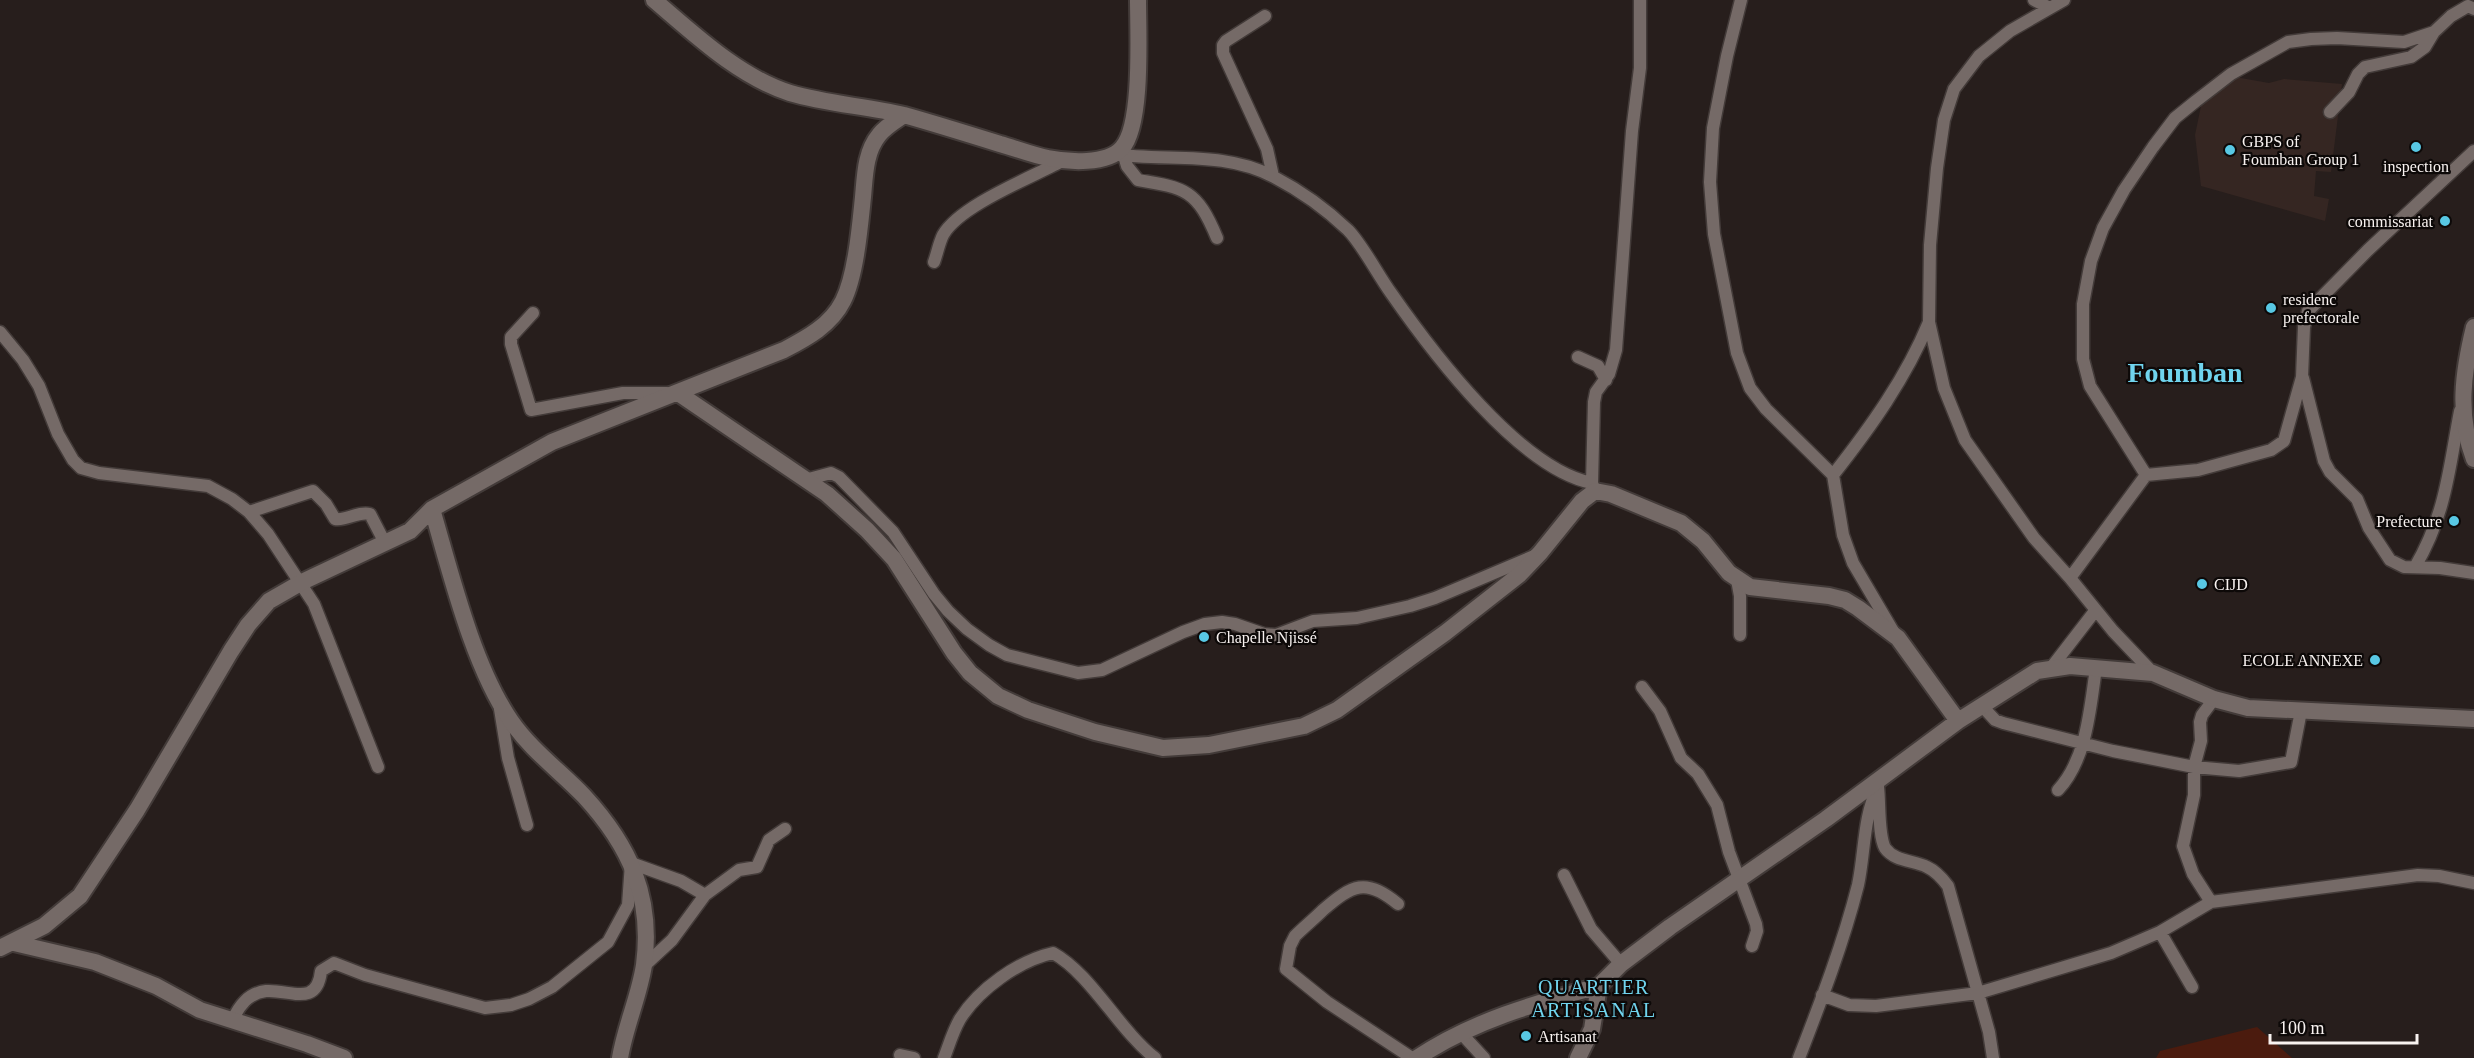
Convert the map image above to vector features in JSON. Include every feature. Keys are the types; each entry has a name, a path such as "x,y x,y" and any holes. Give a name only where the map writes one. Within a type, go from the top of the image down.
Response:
{"street":[{"path":"654,0 729,60 773,86 792,93 904,115 1048,158 1066,160 1119,155 1192,156 1240,164 1273,176 1349,231 1404,312 1483,409 1549,466 1564,475 1681,523 1703,541 1737,580 1757,588 1829,596 1845,600 1898,638"},
{"path":"1119,155 1129,137 1134,118 1138,0"},
{"path":"533,313 511,337 511,345 531,410 623,393 678,393 827,494 851,516 894,560 954,653 970,673 998,696 1028,710 1095,732 1164,748 1209,745 1304,726 1337,710 1445,633 1519,575 1540,553 1593,487 1594,402 1596,392 1606,380 1617,341 1632,131 1640,68 1640,0"},
{"path":"1741,0 1726,56 1713,128 1710,182 1716,245 1737,353 1750,388 1766,409 1833,475 1843,535 1853,563 1898,638 1958,722"},
{"path":"2034,0 2050,8"},
{"path":"2064,0 2010,31 1979,56 1954,89 1944,120 1937,168 1930,245 1929,322 1944,388 1965,440 2034,538 2070,578 2095,611 2153,673"},
{"path":"2330,112 2349,92 2358,74 2365,67 2411,57 2425,47 2434,32 2451,16 2472,6"},
{"path":"1264,16 1226,41 1223,45 1223,53 1267,149 1273,176"},
{"path":"2146,475 2090,386 2083,359 2083,304 2091,261 2103,228 2124,190 2175,118 2231,74 2288,42 2311,39 2392,43 2404,42 2434,32"},
{"path":"7,946 58,917 80,896 137,810 248,625 269,601 302,582 410,531 432,509 552,442 784,350 814,333 830,319 843,302 850,284 867,160 871,147 879,135 904,115"},
{"path":"2070,578 2146,475 2198,470 2271,450 2284,441 2302,377 2304,327 2308,311 2368,249 2474,151"},
{"path":"1119,155 1138,180 1167,184 1184,190 1196,200 1217,238"},
{"path":"934,262 943,235 956,219 982,202 1066,160"},
{"path":"1833,475 1873,423 1909,363 1929,322"},
{"path":"2415,567 2433,533 2453,460 2465,368 2474,327"},
{"path":"0,332 23,360 39,386 58,434 73,460 81,468 99,473 208,486 232,499 249,512 268,534 302,582 314,604 378,767"},
{"path":"1578,357 1598,366 1606,380"},
{"path":"2302,377 2324,461 2330,472 2357,499 2369,528 2390,560 2397,566 2440,567 2474,573"},
{"path":"2462,400 2463,423 2474,459"},
{"path":"806,480 831,472 839,477 893,532 948,611 989,645 1007,655 1078,673 1102,670 1205,624 1222,622 1235,624 1264,634 1276,635 1313,621 1357,618 1410,606 1435,598 1540,553"},
{"path":"249,512 313,490 326,504 335,519 342,520 364,513 370,514 385,543"},
{"path":"432,509 481,661 499,702 521,735 584,796 605,821 631,863 642,894 644,966 620,1058"},
{"path":"1737,580 1740,596 1740,635"},
{"path":"2051,668 2095,611"},
{"path":"1417,1058 1461,1033 1492,1019 1599,986 1621,964 1670,927 1879,783 1958,722 2037,671 2051,668 2096,668 2153,673 2214,699 2248,708 2474,719"},
{"path":"2058,790 2071,775 2082,742 2096,668"},
{"path":"1642,687 1660,711 1681,758 1698,774 1717,805 1729,852 1756,924 1757,931 1752,946"},
{"path":"2211,902 2193,874 2183,846 2194,795 2194,767 2201,741 2202,714 2214,699"},
{"path":"499,702 508,758 527,825"},
{"path":"1982,706 1995,720 2003,723 2113,751 2194,767 2239,771 2291,762 2301,711"},
{"path":"1879,783 1882,839 1886,848 1894,856 1925,865 1936,872 1948,886 1989,1032 1993,1058"},
{"path":"1799,1058 1844,933 1858,883 1868,812 1879,783"},
{"path":"644,966 672,940 705,895 739,870 758,867 769,840 784,829"},
{"path":"631,863 681,881 705,895"},
{"path":"232,1021 242,1003 255,994 265,991 300,995 315,989 321,971 334,963 365,975 485,1008 511,1005 529,999 552,987 608,942 628,905 631,863"},
{"path":"1564,875 1592,928 1621,964"},
{"path":"1822,995 1849,1005 1876,1006 1978,993 2111,953 2160,932 2211,902 2418,875 2439,876 2474,883"},
{"path":"1398,904 1374,889 1361,887 1347,890 1295,936 1290,946 1286,969 1328,1002 1412,1058"},
{"path":"2160,932 2192,987"},
{"path":"7,946 95,962 156,986 200,1010 344,1058"},
{"path":"944,1058 954,1030 973,1002 1008,974 1038,957 1053,953 1063,959 1078,974 1155,1058"},
{"path":"1578,1058 1592,1029 1599,986"},
{"path":"1461,1033 1484,1058"},
{"path":"900,1056 914,1058"}],"shaded area":[{"path":"2235,77 2269,83 2284,79 2342,84 2331,172 2316,171 2314,196 2329,199 2325,221 2201,186 2195,135 2201,106"},
{"path":"2257,1027 2292,1058 2156,1058 2160,1051"}],"place":[{"name":"inspection","path":"2416,147"},
{"name":"GBPS of Foumban Group 1","path":"2230,150"},
{"name":"commissariat","path":"2445,221"},
{"name":"residenc prefectorale","path":"2271,308"},
{"name":"Prefecture","path":"2454,521"},
{"name":"CIJD","path":"2202,584"},
{"name":"Chapelle Njissé","path":"1204,637"},
{"name":"ECOLE ANNEXE","path":"2375,660"},
{"name":"Artisanat","path":"1526,1036"}],"district":[{"name":"Foumban","path":"2185,372"},
{"name":"QUARTIER ARTISANAL","path":"1594,998"}]}
